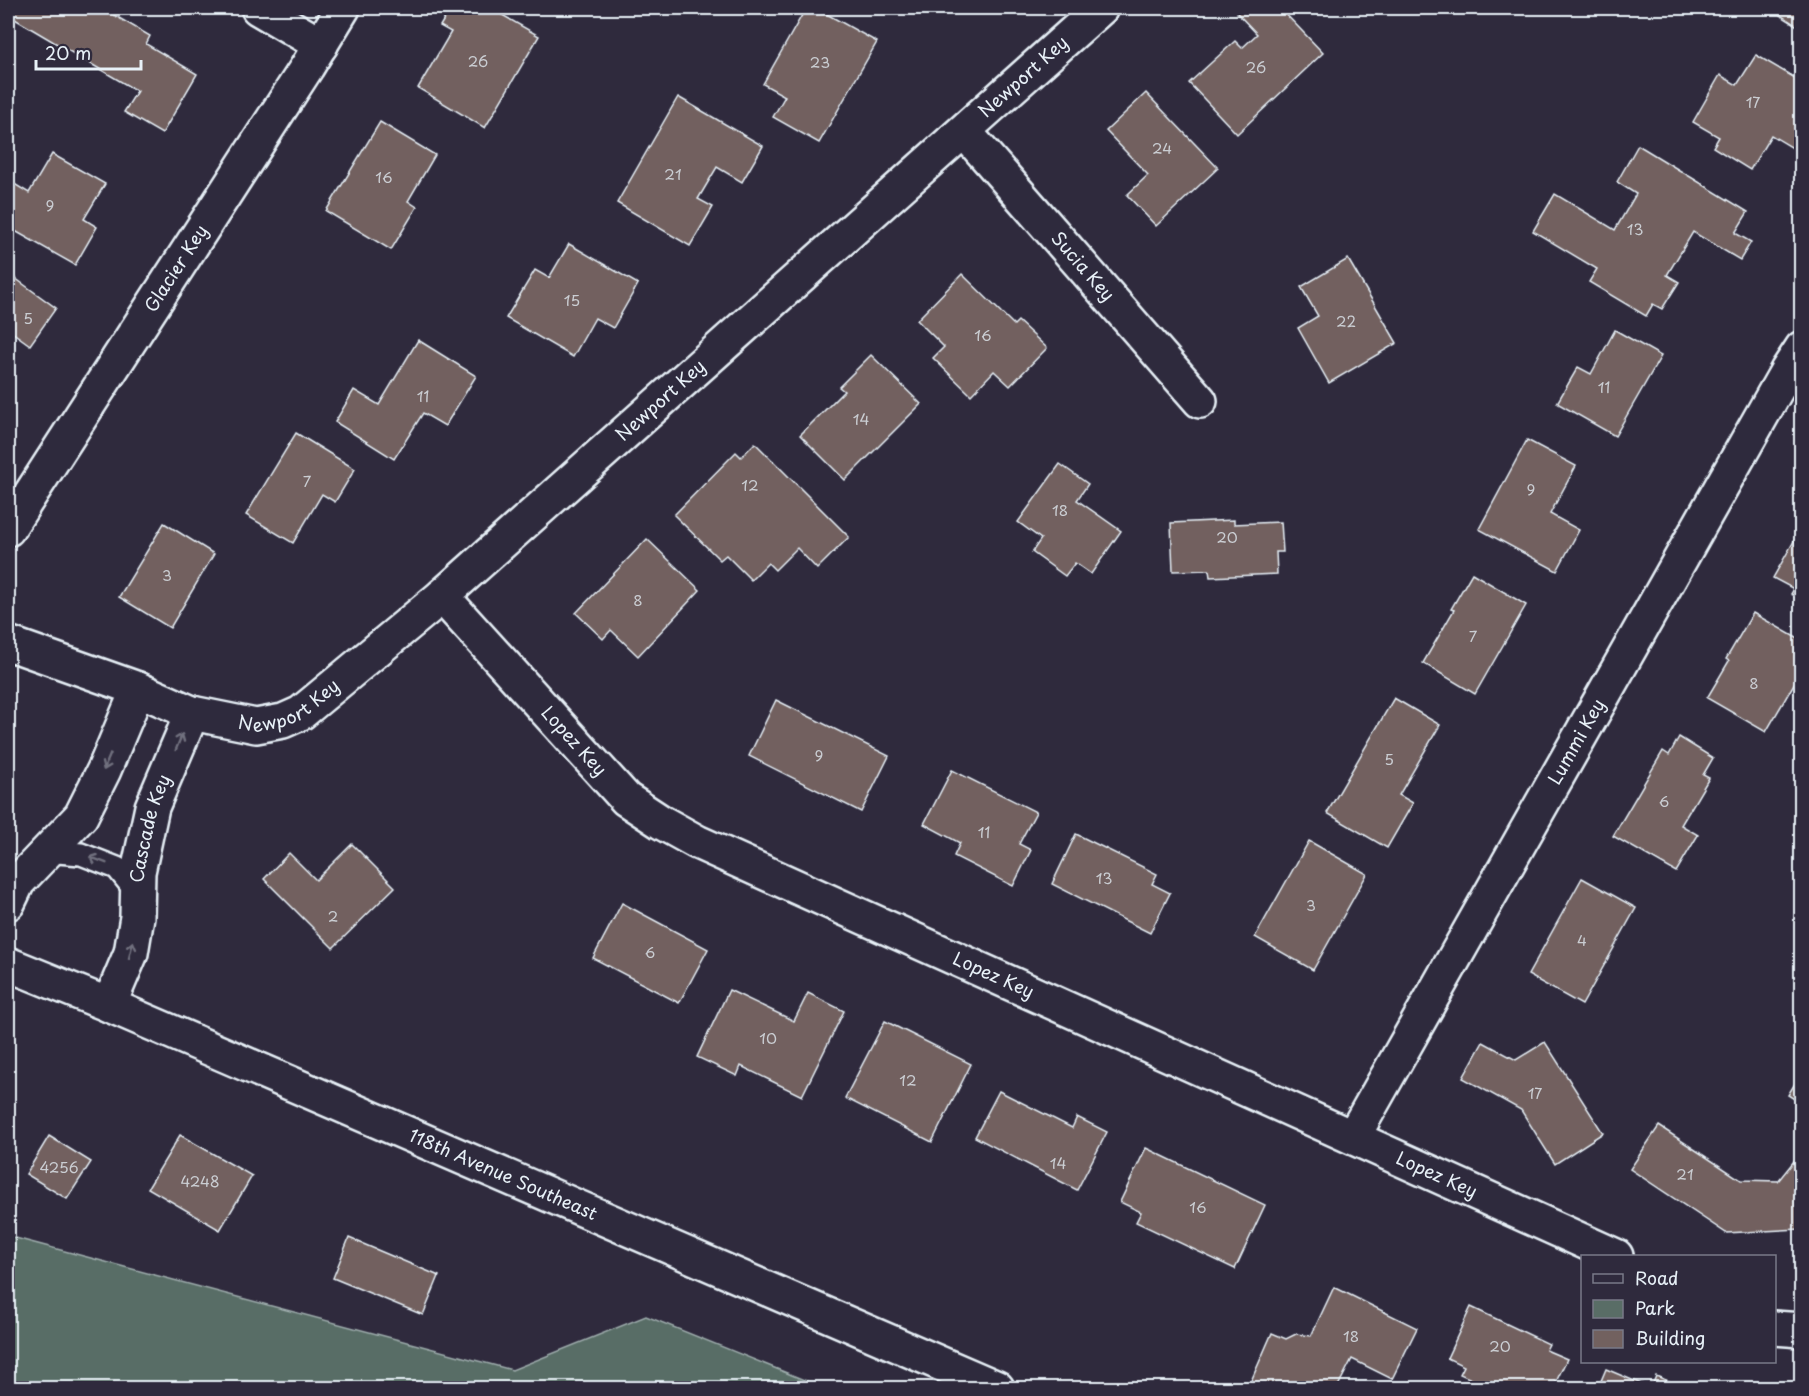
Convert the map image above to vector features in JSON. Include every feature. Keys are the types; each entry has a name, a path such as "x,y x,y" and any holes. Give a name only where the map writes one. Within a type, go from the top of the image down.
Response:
{"street":[{"path":"258,8 321,45"},
{"name":"Glacier Key","path":"8,529 343,8"},
{"name":"Newport Key","path":"192,712 256,726 283,721 301,713 442,596 1101,8"},
{"name":"Sucia Key","path":"964,131 1200,401"},
{"name":"Lummi Key","path":"1353,1137 1786,371 1802,348"},
{"name":"Lopez Key","path":"442,596 626,799 661,822 697,842 1612,1255"},
{"path":"8,643 138,688 192,712"},
{"path":"8,903 18,882 81,816 104,770 138,688"},
{"name":"Cascade Key","path":"109,1005 131,954 137,917 138,872 152,807 192,712"},
{"name":"118th Avenue Southeast","path":"8,964 109,1005 997,1389"},
{"path":"1776,1328 1802,1330"}],"lane":[{"path":"46,851 81,854 117,868 137,893"}],"green space":[{"path":"8,1236 512,1370 646,1316 824,1388 8,1388"}],"building":[{"path":"8,8 102,8 150,36 146,44 197,74 162,134 124,112 137,91 8,15"},
{"path":"451,8 500,8 497,12 539,36 485,128 418,88 451,32 440,26"},
{"path":"806,8 816,8 877,42 819,143 773,117 785,96 763,84"},
{"path":"1243,8 1280,8 1323,53 1237,134 1189,83 1235,41 1242,48 1257,34 1237,13"},
{"path":"1784,8 1802,8 1802,29 1780,15"},
{"path":"1756,55 1802,82 1802,140 1796,150 1771,135 1750,170 1713,147 1719,137 1693,122 1720,75 1737,85"},
{"path":"1146,93 1218,168 1156,226 1127,195 1148,175 1106,131"},
{"path":"678,97 763,146 742,182 717,167 698,199 713,207 690,246 617,203"},
{"path":"380,122 435,155 408,201 417,207 391,250 326,211"},
{"path":"1638,145 1748,212 1735,233 1751,242 1740,260 1693,232 1667,275 1679,282 1662,309 1653,304 1646,316 1589,282 1597,269 1533,231 1555,194 1615,230 1636,194 1617,182"},
{"path":"52,154 105,184 84,219 97,227 75,265 8,227 8,180 29,193"},
{"path":"569,244 638,284 613,328 595,318 573,357 506,318 535,270 549,278"},
{"path":"1348,259 1397,343 1329,383 1298,328 1318,316 1301,287"},
{"path":"8,273 56,308 30,345 9,330 8,333"},
{"path":"962,274 1014,325 1018,321 1047,348 1010,386 994,371 971,395 933,358 944,347 917,320"},
{"path":"1615,330 1661,356 1615,436 1557,403 1578,367 1591,374"},
{"path":"418,340 476,376 445,426 423,413 394,459 335,422 354,390 379,405"},
{"path":"871,355 921,404 845,480 800,435 844,391 839,387"},
{"path":"296,433 355,469 335,502 322,494 293,543 246,515"},
{"path":"1527,440 1576,466 1550,514 1579,530 1557,571 1479,529"},
{"path":"755,443 849,537 817,569 797,548 775,570 768,563 751,580 726,555 720,560 674,515 736,452 741,457"},
{"path":"1060,464 1088,484 1077,500 1121,531 1091,574 1075,563 1065,576 1032,552 1041,539 1018,522"},
{"path":"1234,520 1234,524 1281,522 1283,552 1276,552 1277,574 1210,577 1209,570 1173,571 1171,523"},
{"path":"164,523 214,554 170,628 119,597"},
{"path":"1802,527 1802,600 1791,594 1794,589 1773,578"},
{"path":"647,539 700,590 638,656 611,630 603,639 576,613"},
{"path":"1472,573 1526,605 1475,694 1423,663 1454,610 1451,609"},
{"path":"1753,613 1802,641 1802,670 1766,732 1707,698 1729,661 1726,659"},
{"path":"1394,698 1440,725 1399,795 1413,803 1387,848 1327,813"},
{"path":"776,700 889,756 861,812 749,756"},
{"path":"1679,737 1713,758 1703,775 1709,778 1681,825 1698,835 1676,872 1613,836 1663,751 1669,755"},
{"path":"952,770 1036,812 1019,844 1031,850 1013,886 954,856 960,843 924,824"},
{"path":"1076,834 1157,874 1152,884 1170,893 1150,933 1052,884"},
{"path":"1309,841 1367,874 1313,970 1255,937"},
{"path":"352,844 395,887 333,948 264,879 289,853 316,880"},
{"path":"1582,878 1636,908 1582,1005 1528,975"},
{"path":"622,903 708,949 679,1003 593,958"},
{"path":"729,990 794,1021 808,993 844,1011 802,1096 741,1066 737,1076 697,1057"},
{"path":"885,1021 971,1064 932,1142 845,1098"},
{"path":"1483,1042 1516,1060 1545,1042 1603,1133 1555,1164 1521,1110 1463,1078"},
{"path":"1802,1072 1802,1104 1788,1095"},
{"path":"999,1091 1072,1128 1077,1117 1107,1132 1077,1190 975,1137"},
{"path":"1659,1126 1741,1180 1778,1181 1799,1155 1802,1156 1802,1227 1800,1229 1726,1233 1630,1169"},
{"path":"180,1135 252,1176 220,1230 148,1188"},
{"path":"49,1136 91,1162 67,1199 26,1174"},
{"path":"1146,1148 1265,1205 1235,1269 1136,1222 1141,1212 1120,1202"},
{"path":"349,1238 439,1276 423,1315 333,1278"},
{"path":"1334,1287 1417,1328 1392,1379 1352,1359 1337,1388 1316,1388 1304,1383 1301,1388 1248,1388 1272,1333 1286,1339 1296,1334 1311,1336"},
{"path":"1471,1307 1549,1344 1546,1350 1567,1359 1553,1388 1491,1388 1460,1374 1464,1366 1447,1358"},
{"path":"1606,1369 1651,1388 1598,1388"},
{"path":"1656,1376 1686,1388 1651,1388"}]}
